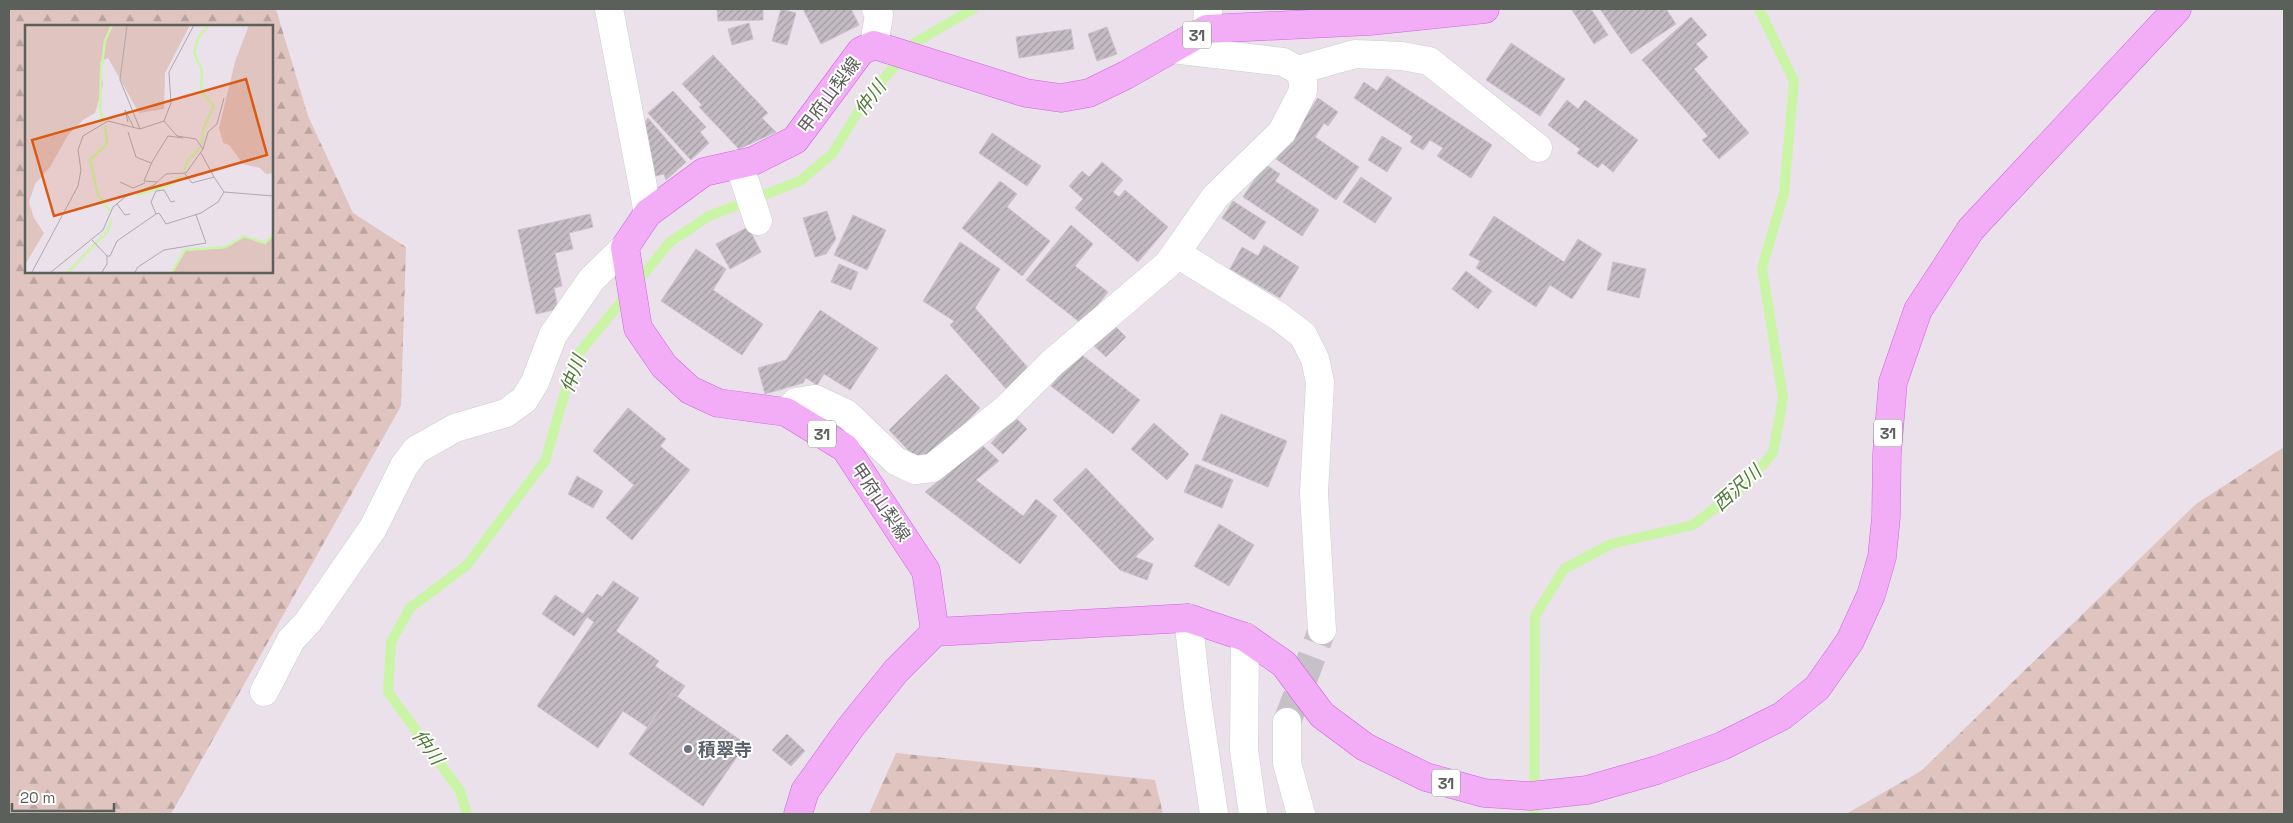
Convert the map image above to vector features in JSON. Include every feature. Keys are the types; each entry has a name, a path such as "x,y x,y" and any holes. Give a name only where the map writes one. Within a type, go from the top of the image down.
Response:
{"main road":[{"name":"31","path":"880,46 1026,93 1061,98 1089,93 1126,75 1172,49 1208,18 1370,21 1485,9"},
{"name":"31","path":"935,632 1188,618 1245,637 1284,664 1322,715 1365,747 1426,777 1484,793 1530,796 1587,790 1657,770 1722,746 1782,716 1816,688 1850,641 1870,595 1882,557 1886,517 1887,453 1893,382 1918,310 1971,229 2177,9"},
{"name":"甲府山梨線","path":"880,46 861,51 794,140 753,161 741,171 704,172 648,213 626,254 638,328 664,366 690,390 718,403 786,412 845,448 926,570 935,632"},
{"path":"798,814 805,791 850,728 896,671 935,632"}],"street":[{"path":"609,9 648,213"},
{"path":"876,9 879,15 880,46"},
{"path":"786,412 796,402 815,399 847,414 896,461 915,470 932,468 1006,409 1052,363 1168,264 1215,197 1282,132 1303,91 1303,80 1298,70 1283,62 1172,49"},
{"path":"1298,70 1355,54 1402,56 1429,61 1538,148"},
{"path":"741,171 758,221"},
{"path":"1176,253 1278,316 1303,335 1315,358 1320,382 1314,494 1322,630"},
{"path":"264,692 292,640 308,622 373,528 404,466 416,450 455,428 506,413 524,400 536,382 553,335 592,279 626,254"},
{"path":"1188,618 1198,706 1214,814"},
{"path":"1245,637 1244,750 1253,814"},
{"path":"1287,722 1287,763 1302,814"}],"green space":[{"path":"9,9 276,9 308,116 353,213 406,247 401,406 171,814 9,814"},
{"path":"2284,447 2284,814 1846,814 1921,771 2196,504"},
{"path":"896,753 1155,780 1163,814 869,814"}],"building":[{"path":"717,9 763,9 763,20 718,21"},
{"path":"781,9 796,13 787,45 772,41"},
{"path":"803,9 851,9 859,25 821,44"},
{"path":"1591,9 1608,35 1594,44 1572,10"},
{"path":"1600,9 1666,9 1676,24 1631,54"},
{"path":"1691,17 1707,35 1696,44 1708,57 1694,69 1749,133 1719,159 1702,140 1708,136 1642,60"},
{"path":"749,23 753,39 732,45 728,29"},
{"path":"1107,27 1117,54 1097,61 1088,34"},
{"path":"1071,29 1074,49 1019,58 1016,37"},
{"path":"1511,43 1565,79 1540,116 1486,80"},
{"path":"713,55 768,113 762,118 776,132 739,149 699,107 702,105 682,84"},
{"path":"1387,76 1492,145 1471,178 1437,156 1443,148 1430,140 1423,150 1410,142 1413,137 1354,98 1364,82 1377,91"},
{"path":"673,91 706,127 700,132 709,143 691,160 648,113"},
{"path":"1318,98 1338,112 1328,126 1324,123 1315,137 1359,167 1336,200 1276,159"},
{"path":"1567,100 1578,109 1585,100 1638,140 1613,172 1602,163 1598,168 1577,153 1580,149 1548,125"},
{"path":"648,118 686,162 666,180 664,174 647,178 640,129"},
{"path":"992,133 1041,166 1027,186 979,153"},
{"path":"1382,136 1402,148 1387,172 1368,160"},
{"path":"1102,162 1123,180 1113,192 1119,197 1125,190 1168,227 1138,262 1075,208 1083,199 1069,186 1082,171 1089,177"},
{"path":"1265,164 1280,174 1275,181 1319,210 1302,236 1243,197"},
{"path":"1361,177 1392,198 1375,223 1343,202"},
{"path":"1000,181 1017,194 1007,207 1050,241 1022,276 962,228"},
{"path":"1233,201 1266,222 1254,240 1222,218"},
{"path":"827,211 836,239 826,254 815,257 803,218"},
{"path":"590,214 593,227 569,233 573,249 555,253 562,286 554,288 558,309 536,314 518,230"},
{"path":"853,215 886,230 867,270 834,255"},
{"path":"1494,216 1564,262 1578,239 1602,254 1572,299 1550,285 1536,307 1476,268 1480,261 1469,255"},
{"path":"1071,225 1093,244 1075,266 1108,292 1082,324 1026,280"},
{"path":"748,227 761,252 730,269 716,244"},
{"path":"960,242 1000,269 975,308 1030,370 1007,390 950,325 954,321 923,301"},
{"path":"1264,245 1299,267 1280,298 1230,269 1242,247 1258,256"},
{"path":"696,249 726,269 713,290 763,324 742,355 661,301"},
{"path":"1613,262 1646,269 1639,298 1607,290"},
{"path":"839,264 858,272 851,290 831,282"},
{"path":"1466,271 1492,291 1478,309 1452,289"},
{"path":"820,310 878,348 850,390 824,374 817,385 806,378 803,383 765,394 758,368 786,360"},
{"path":"1111,322 1126,337 1106,357 1091,343"},
{"path":"1078,352 1140,400 1113,434 1051,386"},
{"path":"946,374 980,408 930,457 913,455 889,430"},
{"path":"628,408 666,439 660,446 690,470 632,540 606,518 634,485 593,451"},
{"path":"1221,414 1287,441 1268,487 1202,460"},
{"path":"1015,417 1027,429 1003,454 991,443"},
{"path":"1154,423 1189,454 1167,480 1131,449"},
{"path":"982,445 999,461 976,480 1023,516 1036,499 1057,516 1020,564 925,492"},
{"path":"1196,464 1233,480 1222,508 1184,492"},
{"path":"1086,468 1154,539 1135,557 1153,564 1147,580 1120,570 1053,500"},
{"path":"577,476 603,491 593,508 568,494"},
{"path":"1219,524 1254,545 1229,586 1194,566"},
{"path":"613,581 639,598 616,631 659,661 655,666 685,686 677,697 672,693 647,727 623,711 598,748 537,706 594,622 587,617 574,636 542,614 555,595 583,614 597,594 602,597"},
{"name":"積翠寺","path":"672,693 746,744 703,806 629,754"},
{"path":"787,734 805,751 791,766 772,750"}],"waterway":[{"name":"仲川","path":"467,814 460,791 388,692 391,642 410,608 467,565 545,461 575,358 670,242 709,216 800,181 832,154 864,102 914,43 973,9"},
{"name":"西沢川","path":"1534,814 1535,616 1564,569 1611,544 1693,525 1747,483 1773,453 1783,398 1762,268 1784,193 1794,81 1759,9"}],"tunnel":[{"path":"1287,722 1322,630"}],"place":[{"name":"積翠寺","path":"688,749"}]}
